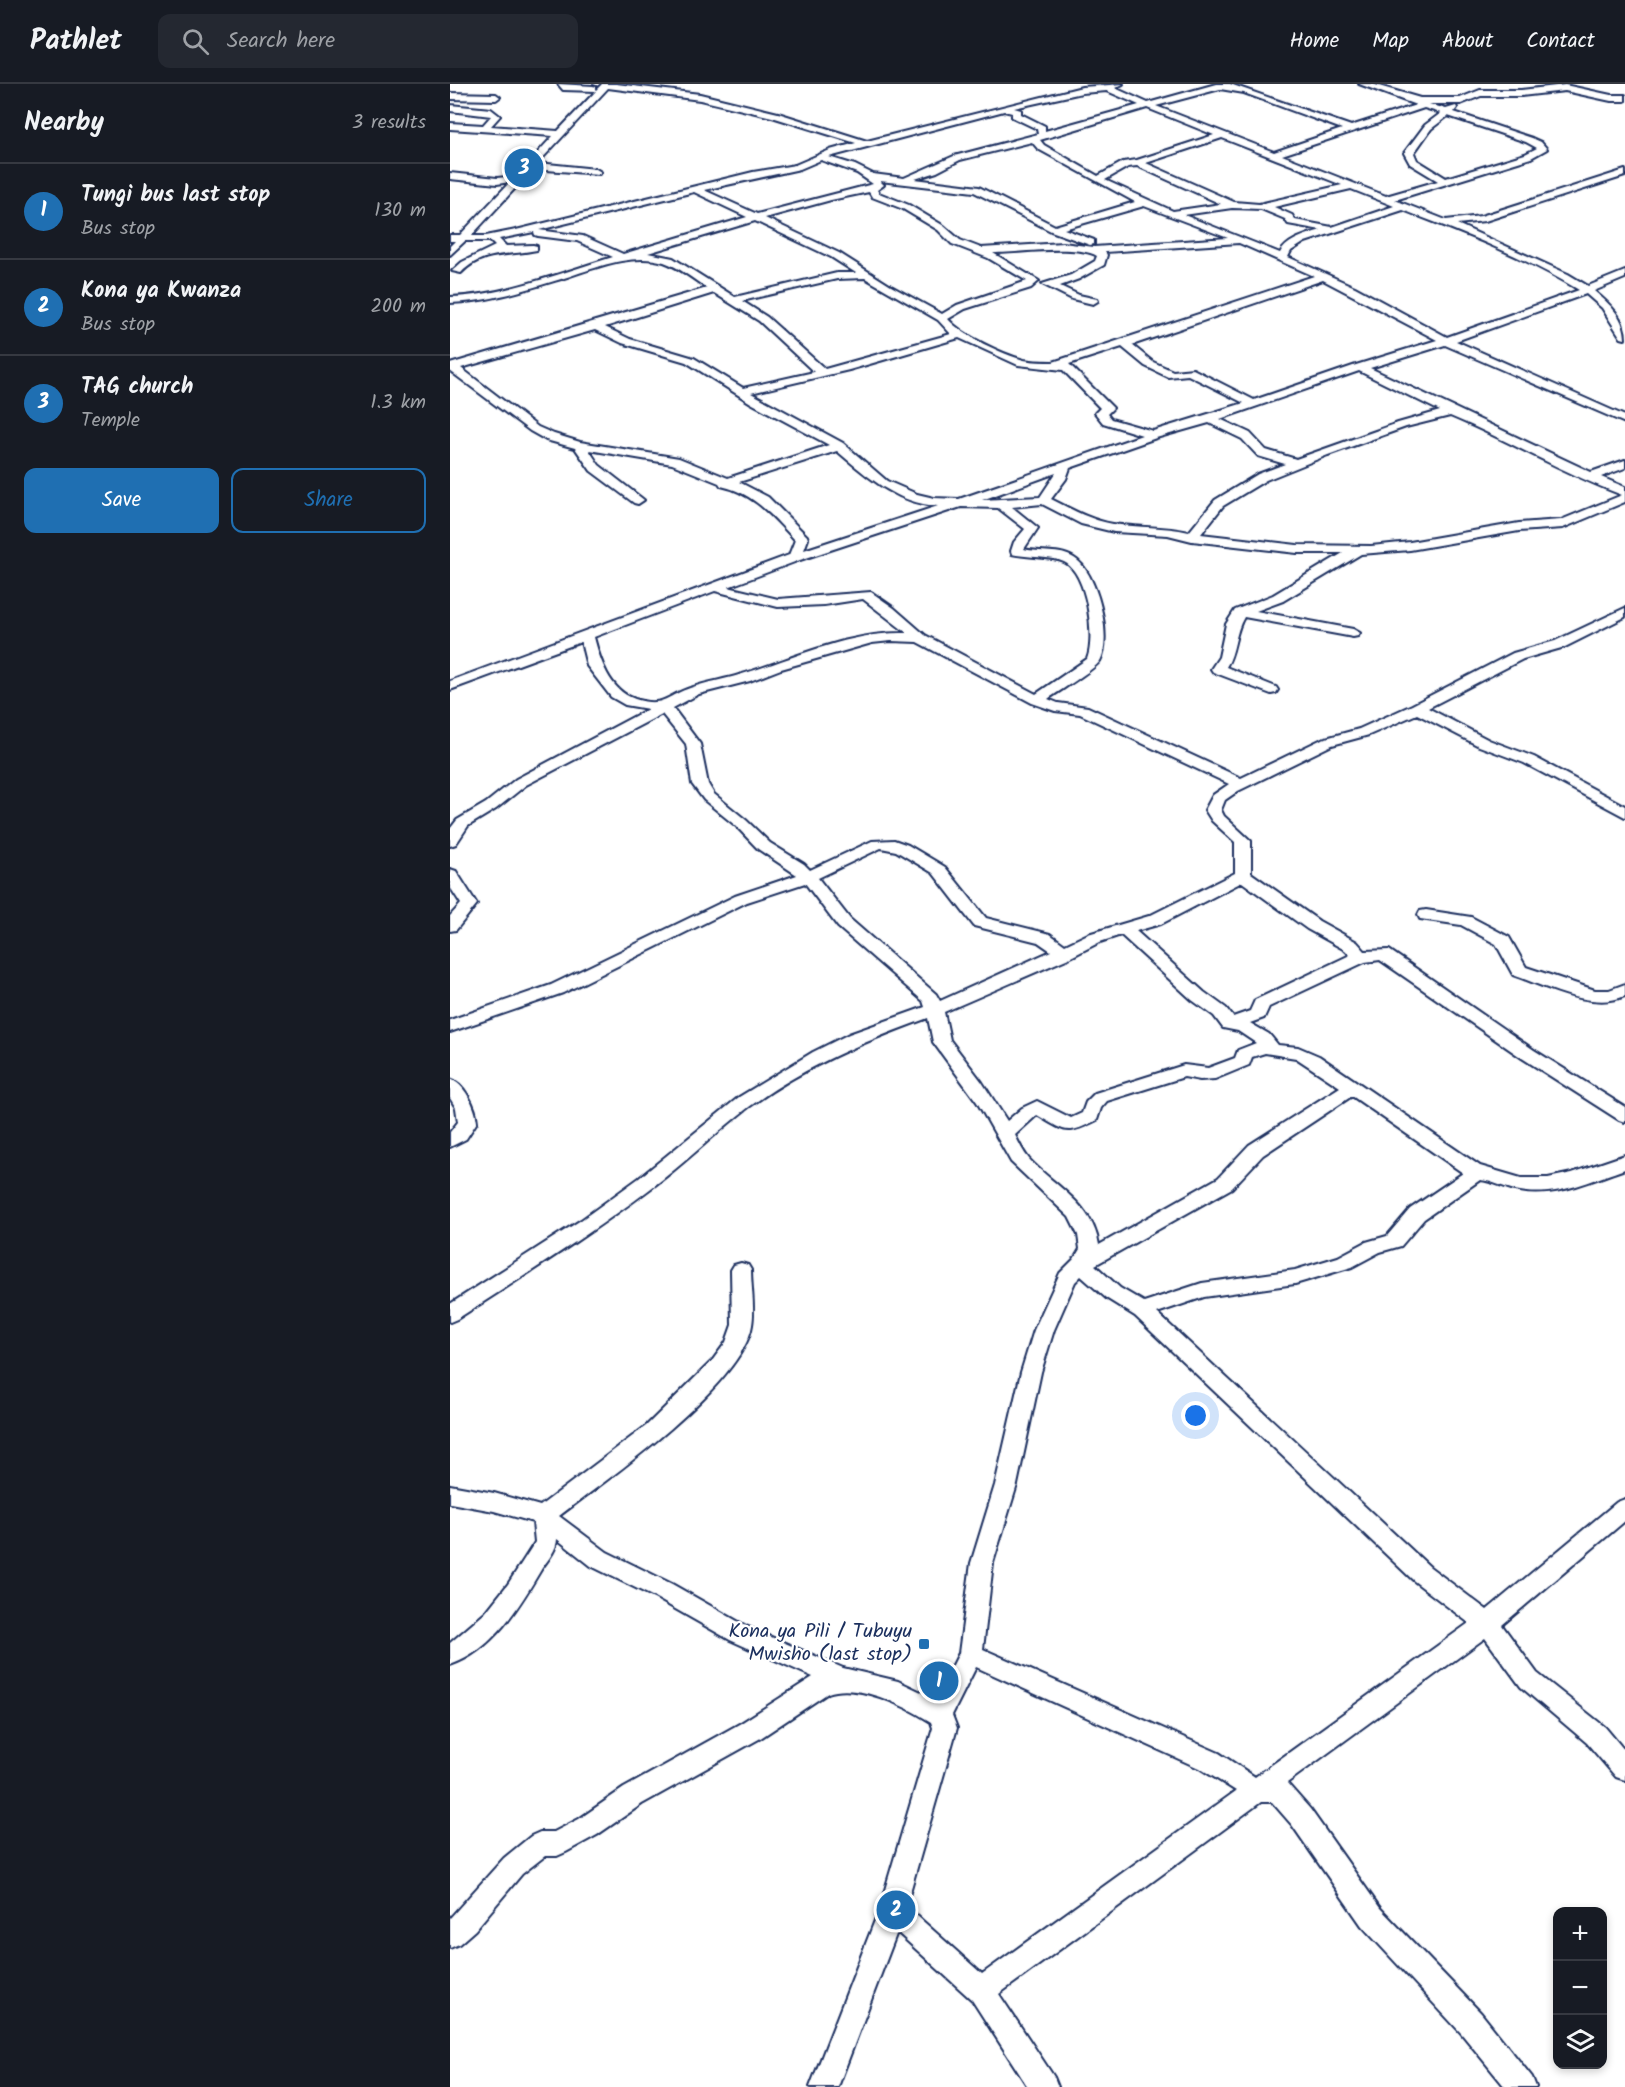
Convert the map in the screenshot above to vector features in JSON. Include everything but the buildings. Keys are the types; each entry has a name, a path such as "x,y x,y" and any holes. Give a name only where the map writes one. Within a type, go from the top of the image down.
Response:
{"street":[{"path":"562,84 563,87 593,89"},
{"path":"450,238 492,238 516,233 753,175 797,167 817,158 865,143 1074,88 1108,88 1119,84"},
{"path":"1481,84 1509,94"},
{"path":"1559,84 1611,98 1625,98"},
{"path":"450,252 558,134 607,85 678,96 700,97 775,115 865,143"},
{"path":"450,300 474,299 519,288 874,184 902,180 934,170 957,158 1034,139 1043,131 1074,126 1223,85 1246,91 1350,129"},
{"path":"1370,85 1529,140 1542,149 1528,156 1384,200"},
{"path":"678,96 678,91 690,87"},
{"path":"1108,88 1353,186 1569,278 1587,290 1614,315 1625,336"},
{"path":"1445,181 1413,162 1408,155 1428,127 1461,101 1480,93 1509,94 1569,88"},
{"path":"450,96 495,97"},
{"path":"1410,100 1461,101"},
{"path":"1274,155 1424,105"},
{"path":"450,108 491,112 496,116 487,123 486,127 489,128"},
{"path":"1004,108 1018,112 1015,116 1043,131"},
{"path":"450,126 558,134"},
{"path":"1099,179 1126,164 1138,163 1223,135"},
{"path":"1034,139 1041,147 1099,179 1144,202 1175,213 1220,205 1259,207 1277,210 1274,212 1289,217 1291,222 1332,229"},
{"path":"845,165 855,147"},
{"path":"817,158 821,163 840,166 874,184"},
{"path":"817,158 845,165 874,184 876,195 906,207 941,228 956,242 980,250 1034,281 1052,285 1076,297 1093,301"},
{"path":"1138,163 1232,205"},
{"path":"531,166 559,166 596,172"},
{"path":"1440,222 1482,219 1625,173"},
{"path":"450,176 497,181 520,178"},
{"path":"902,180 976,189 1054,229 1108,249"},
{"path":"1259,207 1353,186"},
{"path":"697,190 753,219 822,248 942,318 959,335 1012,360 1032,364 1056,364 1323,277"},
{"path":"1054,229 1144,202"},
{"path":"1282,258 1290,246 1332,229 1401,207"},
{"path":"1175,213 1174,215 1282,258 1368,298 1446,341 1625,420"},
{"path":"1482,219 1495,245"},
{"path":"516,233 579,238 621,257 649,256 665,259 763,319 822,373"},
{"path":"457,271 461,265 490,255 501,246 492,238"},
{"path":"980,250 1018,251 1063,246 1094,250 1244,241"},
{"path":"496,250 533,248"},
{"path":"1052,285 1075,278 1100,262 1102,255 1094,250"},
{"path":"450,687 795,557 956,504 1152,435 1446,341 1625,274"},
{"path":"735,300 837,276 862,276"},
{"path":"942,318 961,307 1027,286 1034,281"},
{"path":"451,368 715,289"},
{"path":"884,303 899,295"},
{"path":"596,326 626,341 690,360 839,446 888,486 920,499 956,504 1001,504 1044,500 1072,516 1096,524 1127,530 1168,531 1308,564 1359,549"},
{"path":"742,392 822,373 959,335"},
{"path":"1129,341 1126,345 1149,364 1172,375 1189,372 1252,403"},
{"path":"1056,364 1069,369 1107,408 1101,413 1107,421 1152,435"},
{"path":"1360,367 1451,412 1506,435 1513,441 1625,492"},
{"path":"451,368 534,429 550,437 579,445 664,458 755,493 801,537 802,542 795,557"},
{"path":"1192,537 1219,503 1245,486 1296,463 1402,425 1451,412"},
{"path":"1210,418 1246,436 1262,453 1296,463"},
{"path":"579,445 595,468 638,500"},
{"path":"725,483 839,446"},
{"path":"1590,477 1625,464"},
{"path":"1044,500 1060,479 1065,466"},
{"path":"1271,690 1218,669 1221,661 1226,657 1233,624 1240,613 1268,603 1308,564 1359,549 1392,549 1503,529 1563,524 1625,498"},
{"path":"1001,504 1032,528 1020,542 1017,551 1069,560 1082,574 1088,586 1100,641 1093,661 1037,700"},
{"path":"714,587 778,603 824,601 864,595 889,611 920,638 1037,700 1055,707 1083,710 1241,784"},
{"path":"1243,875 1243,841 1216,818 1213,810 1218,798 1241,784 1326,742 1364,732 1417,708 1518,656 1560,644 1625,612"},
{"path":"1240,613 1353,633"},
{"path":"587,636 594,666 616,693 630,702 664,708 688,735 693,744 698,778 709,797 741,823 764,846 792,862 808,877 844,923 924,992 936,1009 938,1033 942,1042 1005,1133 1015,1154 1079,1216 1090,1242 1090,1250 1081,1264 1067,1278 1044,1330 1031,1372 1006,1485 981,1563 971,1654 940,1715"},
{"path":"450,841 462,823 491,806 521,782 694,691 745,678 776,666 871,639 920,638"},
{"path":"1417,708 1484,743 1529,760 1625,812"},
{"path":"450,1026 557,989 735,901 808,877 878,844 892,844 915,854 939,870 980,922 1044,938 1065,952"},
{"path":"450,874 469,904 450,926"},
{"path":"450,1314 598,1218 646,1183 711,1127 775,1081 855,1038 936,1009 1044,958 1065,952 1094,938 1126,931 1155,920 1243,875"},
{"path":"1243,875 1313,925 1351,946 1360,957"},
{"path":"1426,915 1465,921 1503,941 1519,971 1594,996 1612,995 1625,988"},
{"path":"1126,931 1198,996 1220,1012 1229,1024 1242,1026 1263,1038 1266,1046 1272,1051 1297,1052 1306,1056 1476,1173 1485,1173 1521,1185 1548,1185 1571,1181 1625,1162"},
{"path":"1229,1024 1258,1014 1261,1004 1360,957 1383,954 1528,1054 1625,1116"},
{"path":"1005,1133 1017,1120 1034,1108 1040,1108 1070,1126 1091,1116 1092,1106 1101,1097 1184,1071 1196,1076 1218,1073 1237,1066 1243,1061 1244,1054 1266,1046"},
{"path":"450,1085 463,1106 468,1122 465,1130 450,1141"},
{"path":"1081,1264 1225,1183 1256,1150 1351,1088"},
{"path":"1142,1311 1202,1290 1295,1277 1345,1262 1373,1247 1394,1241 1417,1214 1476,1173"},
{"path":"1081,1264 1113,1293 1142,1311 1422,1574 1487,1623 1528,1680 1596,1735 1625,1769"},
{"path":"543,1516 654,1432 719,1367 735,1345 742,1325 741,1270"},
{"path":"450,1494 494,1502 543,1516 599,1559 664,1591 738,1633 840,1678 898,1692 940,1715 945,1728 892,1910 824,2087"},
{"path":"981,1991 1487,1623 1625,1508"},
{"path":"450,1655 484,1633 495,1622 546,1543 543,1516"},
{"path":"971,1654 1210,1761 1256,1791 1278,1790 1301,1817 1371,1917 1471,2024 1522,2087"},
{"path":"450,1935 466,1921 513,1866 535,1847 540,1844 557,1844 588,1827 633,1796 742,1736 820,1685 840,1678"},
{"path":"892,1910 981,1991 1044,2087"}],"place":[{"name":"TAG church","path":"524,168"},
{"name":"Kona ya Pili / Tubuyu Mwisho (last stop)","path":"924,1644"},
{"name":"Tungi bus last stop","path":"939,1681"},
{"name":"Kona ya Kwanza","path":"896,1910"}]}
